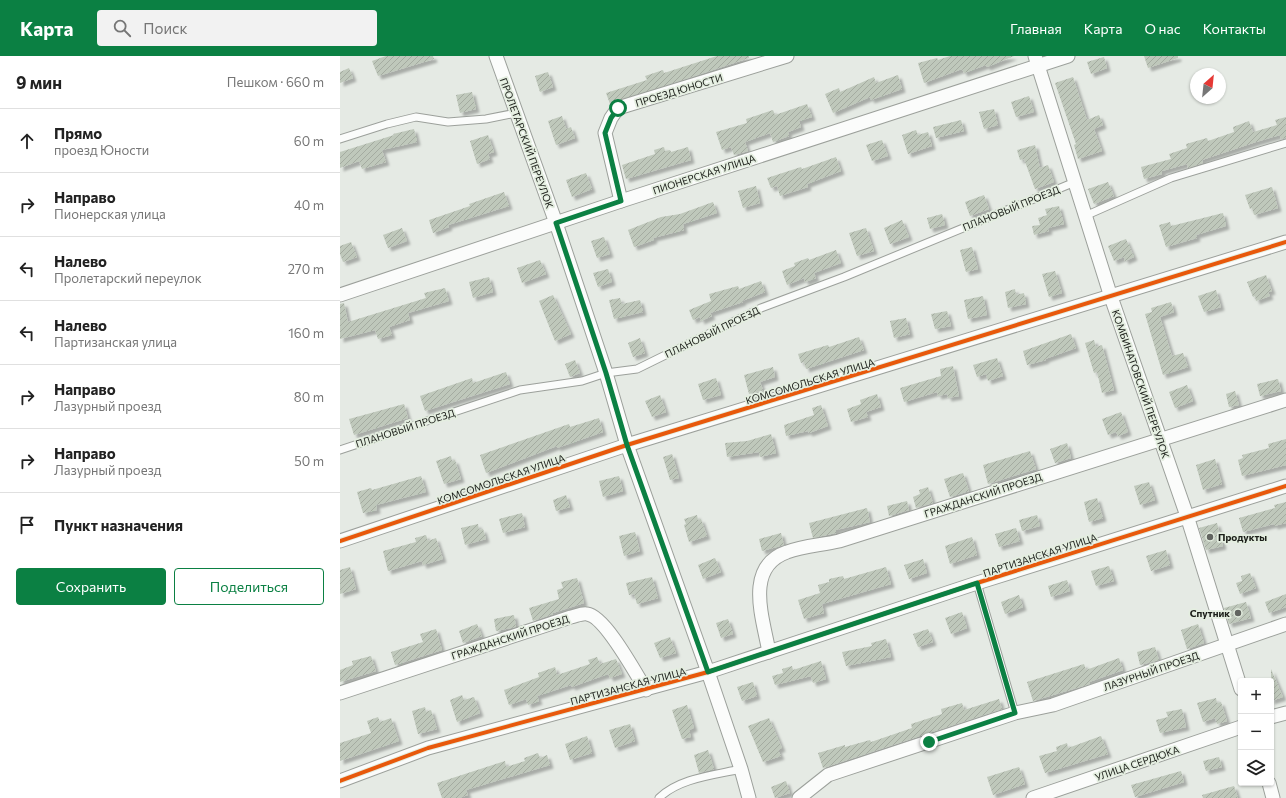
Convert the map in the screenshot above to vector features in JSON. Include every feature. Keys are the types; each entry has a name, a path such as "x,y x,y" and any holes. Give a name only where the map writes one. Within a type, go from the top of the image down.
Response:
{"street":[{"name":"ПРОЛЕТАРСКИЙ ПЕРЕУЛОК","path":"496,56 556,223 606,373 627,445 708,672 741,769 749,798"},
{"name":"ПРОЕЗД ЮНОСТИ","path":"621,201 605,133 611,118 618,108 787,56"},
{"name":"ПИОНЕРСКАЯ УЛИЦА","path":"340,295 1036,61 1068,56"},
{"name":"КОМБИНАТОВСКИЙ ПЕРЕУЛОК","path":"1036,61 1111,297 1187,516 1238,679"},
{"name":"КОМСОМОЛЬСКАЯ УЛИЦА","path":"340,541 627,445 1286,242"},
{"name":"ГРАЖДАНСКИЙ ПРОЕЗД","path":"769,652 759,592 762,574 768,562 787,552 838,541 1286,400"},
{"name":"ПАРТИЗАНСКАЯ УЛИЦА","path":"340,781 428,748 708,672 977,583 1286,486"},
{"name":"ГРАЖДАНСКИЙ ПРОЕЗД","path":"340,693 571,617 587,614 597,619 616,641 646,690"},
{"name":"ЛАЗУРНЫЙ ПРОЕЗД","path":"799,798 828,775 1015,713 1053,705 1286,624"},
{"path":"1274,716 1286,712"},
{"name":"УЛИЦА СЕРДЮКА","path":"1033,798 1238,728"},
{"path":"1270,786 1273,798"}],"lane":[{"path":"340,139 387,124 416,118 448,122 486,119 516,113"},
{"path":"1085,216 1171,178 1286,143"},
{"name":"ПЛАНОВЫЙ ПРОЕЗД","path":"340,450 520,390 582,381 606,373 637,369 761,308 844,277 1075,182"},
{"path":"977,583 1015,713"},
{"path":"659,798 673,788 698,779 741,769"}],"building":[{"path":"386,56 433,56 434,59 378,76 372,61"},
{"path":"717,56 749,56 749,58 610,104 606,93 647,80 645,76 663,70 664,73"},
{"path":"950,56 1014,56 987,67 986,65 964,73 962,69 924,83 918,63 937,58 938,60"},
{"path":"1144,56 1178,56 1178,58 1148,68"},
{"path":"1104,57 1107,68 1091,74 1087,62"},
{"path":"349,68 353,78 340,83 340,72"},
{"path":"548,72 553,87 540,92 535,76"},
{"path":"898,75 902,89 871,100 870,97 833,113 825,94 839,88 840,92 874,77 876,83"},
{"path":"1073,77 1087,120 1099,115 1103,125 1094,129 1102,151 1078,159 1074,145 1076,144 1055,83"},
{"path":"472,92 476,109 460,113 456,95"},
{"path":"1029,96 1034,112 1016,117 1011,102"},
{"path":"807,104 812,117 799,121 801,127 788,132 789,136 773,142 770,133 745,142 748,151 734,155 731,147 722,150 716,132 747,123 746,119 773,110 775,115"},
{"path":"994,109 998,125 984,129 979,112"},
{"path":"562,116 566,129 571,127 575,138 556,145 548,121"},
{"path":"1286,117 1286,138 1281,139 1280,135 1202,160 1203,163 1188,168 1187,164 1162,171 1162,174 1144,179 1141,167 1171,159 1169,154 1187,148 1186,144 1207,138 1208,141 1234,132 1233,127 1249,121 1253,132 1277,125 1275,120"},
{"path":"961,120 964,131 936,138 933,127"},
{"path":"414,129 417,142 382,150 386,162 362,169 359,161 340,168 340,152 394,135 393,134"},
{"path":"916,130 918,135 928,132 932,146 908,154 902,135"},
{"path":"488,135 494,152 488,154 490,159 477,164 470,141"},
{"path":"882,140 888,156 872,161 866,145"},
{"path":"1035,145 1040,168 1048,165 1054,182 1035,189 1024,159 1020,160 1017,150"},
{"path":"664,147 665,151 670,150 671,152 688,147 691,160 626,179 622,165 655,154 654,150"},
{"path":"836,157 841,171 807,184 808,187 780,196 777,186 771,188 767,178 801,167 802,169"},
{"path":"586,173 592,189 572,197 566,180"},
{"path":"1108,182 1114,196 1094,204 1088,189"},
{"path":"756,186 760,203 743,208 738,191"},
{"path":"1272,187 1278,208 1254,215 1245,195"},
{"path":"504,192 509,206 448,225 449,227 433,233 429,220 470,206 469,204"},
{"path":"984,195 989,209 970,216 965,202"},
{"path":"713,202 717,213 683,224 684,230 653,238 654,240 634,247 628,230 661,217 680,214"},
{"path":"1059,206 1064,224 1048,228 1049,231 1034,235 1032,226 1040,225 1038,218 1047,215 1045,209"},
{"path":"1223,213 1226,226 1196,235 1197,238 1166,247 1159,225 1170,222 1171,226"},
{"path":"942,214 945,225 930,229 927,218"},
{"path":"902,220 909,237 890,244 884,228"},
{"path":"402,228 407,241 388,248 383,235"},
{"path":"866,228 874,251 857,256 849,233"},
{"path":"604,237 610,254 597,258 591,241"},
{"path":"1126,239 1134,257 1125,261 1124,257 1114,261 1108,246"},
{"path":"351,242 357,257 343,262 340,254 340,246"},
{"path":"972,247 978,269 966,272 960,250"},
{"path":"836,250 841,263 814,273 816,278 805,282 804,278 787,285 782,271 795,266 794,263 808,258 809,260"},
{"path":"540,260 546,274 522,283 517,268"},
{"path":"608,269 612,282 598,287 593,273"},
{"path":"1055,271 1062,293 1049,297 1042,274"},
{"path":"1266,275 1272,291 1268,292 1270,296 1256,301 1255,296 1253,297 1247,282"},
{"path":"489,277 493,292 473,298 469,282"},
{"path":"761,281 765,292 742,301 743,302 710,313 712,316 701,321 700,317 693,320 689,310 711,301 709,294 738,286 739,289"},
{"path":"445,288 449,301 408,313 410,320 389,327 392,335 378,339 375,330 340,339 340,304 344,303 348,322 426,298 424,293"},
{"path":"1015,289 1016,295 1024,293 1026,304 1008,308 1005,292"},
{"path":"1216,290 1221,307 1204,312 1198,296"},
{"path":"553,295 571,334 555,341 539,301"},
{"path":"983,296 987,315 968,319 964,300"},
{"path":"620,298 622,304 640,300 643,312 614,319 609,300"},
{"path":"1171,302 1174,312 1160,317 1172,356 1183,353 1188,367 1163,375 1145,314 1152,312 1151,308"},
{"path":"947,311 951,326 935,329 931,314"},
{"path":"906,318 910,334 894,338 890,321"},
{"path":"1071,334 1076,348 1045,359 1046,360 1027,365 1023,351"},
{"path":"859,337 864,350 806,369 804,362 801,363 798,354 828,345 829,347"},
{"path":"640,338 645,353 633,357 628,343"},
{"path":"1094,340 1096,347 1102,345 1114,390 1102,393 1097,372 1094,373 1085,343"},
{"path":"997,358 1003,376 988,381 986,374 977,377 973,365"},
{"path":"575,360 580,373 570,377 565,364"},
{"path":"953,366 959,396 948,398 947,394 938,396 937,392 904,402 900,388 941,376 940,369"},
{"path":"773,367 775,377 760,382 763,390 749,394 744,375"},
{"path":"506,372 510,384 425,411 420,396 472,378 473,383"},
{"path":"716,378 721,395 703,400 698,384"},
{"path":"1278,379 1281,391 1260,396 1257,384"},
{"path":"1187,385 1193,401 1175,408 1169,392"},
{"path":"1235,391 1239,405 1229,407 1226,394"},
{"path":"877,394 881,407 866,412 868,417 851,422 847,409 861,404 860,400"},
{"path":"660,395 666,412 652,417 645,401"},
{"path":"404,404 408,418 354,435 349,419"},
{"path":"821,405 828,426 809,433 808,431 786,436 784,425 814,415 812,408"},
{"path":"1121,412 1128,432 1118,436 1116,432 1108,435 1102,419"},
{"path":"599,418 603,432 557,448 557,446 486,473 480,455 569,424 570,427"},
{"path":"771,434 776,453 760,457 759,452 727,457 725,443 747,441"},
{"path":"1286,439 1286,465 1242,476 1238,460 1243,458 1242,455 1269,448 1268,444"},
{"path":"1067,443 1071,458 1055,463 1050,449"},
{"path":"1030,451 1036,469 988,484 983,465"},
{"path":"672,454 679,478 670,480 663,457"},
{"path":"451,456 452,461 455,460 461,479 444,484 436,461"},
{"path":"1215,459 1222,484 1203,490 1196,465"},
{"path":"963,473 969,491 950,497 944,479"},
{"path":"421,476 426,492 376,505 377,510 363,513 357,492 371,488 372,490"},
{"path":"619,476 623,491 603,497 599,481"},
{"path":"1149,482 1155,500 1140,505 1134,486"},
{"path":"928,487 933,503 916,508 913,497 920,494 919,490"},
{"path":"566,495 570,507 556,511 553,500"},
{"path":"1097,498 1103,518 1089,522 1084,502"},
{"path":"907,501 909,510 889,516 887,506"},
{"path":"1286,502 1286,523 1274,526 1274,524 1243,532 1239,518 1275,508 1274,505"},
{"path":"867,508 870,522 836,530 836,533 813,538 809,523"},
{"path":"522,513 525,527 503,533 499,519"},
{"path":"697,515 698,520 701,519 707,536 689,542 684,525 686,524 684,519"},
{"path":"1037,515 1040,526 1022,531 1019,520"},
{"name":"Продукты","path":"1217,523 1223,546 1206,550 1199,528"},
{"path":"478,524 479,530 483,529 486,539 465,545 461,528"},
{"path":"1016,528 1020,541 999,547 995,534"},
{"path":"635,532 640,551 624,556 619,536"},
{"path":"781,533 784,545 762,551 759,539"},
{"path":"426,535 428,541 436,538 443,559 423,565 422,561 388,571 383,551 416,542 415,538"},
{"path":"972,537 977,555 950,564 945,546"},
{"path":"1166,550 1170,565 1151,571 1146,556"},
{"path":"715,558 721,572 703,579 698,565"},
{"path":"923,559 927,573 909,579 904,565"},
{"path":"1109,566 1114,581 1096,586 1091,571"},
{"path":"350,567 356,589 340,594 340,570"},
{"path":"886,567 891,584 822,604 824,613 804,619 798,600 820,593 818,585 829,582 829,579 843,576 844,579"},
{"path":"1250,573 1256,588 1240,594 1236,583 1242,581 1241,576"},
{"path":"652,577 658,598 637,604 634,594 629,595 626,583"},
{"path":"577,578 584,603 533,621 529,608 559,599 557,590 563,588 561,582"},
{"path":"1067,580 1070,591 1051,597 1048,586"},
{"path":"1286,594 1286,607 1269,613 1265,602"},
{"path":"1019,595 1023,607 1005,614 1001,602"},
{"name":"Спутник","path":"1246,602 1251,618 1229,624 1224,608"},
{"path":"962,612 967,628 951,634 945,618"},
{"path":"514,615 516,627 496,631 494,619"},
{"path":"728,619 733,634 721,638 716,623"},
{"path":"477,624 482,636 463,643 459,631"},
{"path":"1198,624 1204,643 1187,649 1181,630"},
{"path":"436,629 442,650 395,665 391,652 423,642 420,634"},
{"path":"928,629 933,642 918,647 913,634"},
{"path":"670,637 676,653 660,658 654,643"},
{"path":"886,639 891,657 846,666 842,652 872,646 871,643"},
{"path":"1155,647 1159,660 1140,665 1137,652"},
{"path":"371,656 376,671 340,682 340,670 353,665 352,661"},
{"path":"597,657 600,664 616,659 622,674 610,678 608,674 572,687 571,685 537,696 539,701 528,705 526,699 509,705 504,690 539,677 538,673 555,667 557,675 590,664 588,660"},
{"path":"1119,658 1123,670 1089,682 1090,684 1033,701 1027,682 1084,664 1086,670"},
{"path":"821,661 826,679 813,683 811,676 775,685 772,676 783,673 782,669 792,666 793,670"},
{"path":"1271,669 1283,697 1274,700 1274,678 1271,678"},
{"path":"753,682 757,696 742,701 737,687"},
{"path":"462,695 464,700 474,697 480,713 457,722 450,700"},
{"path":"1216,698 1217,703 1221,702 1227,721 1217,724 1215,718 1203,722 1197,703"},
{"path":"999,699 1002,709 823,768 818,753 845,745 845,747 870,740 871,742 912,728 911,724 942,714 941,709 962,703 964,710"},
{"path":"687,705 694,728 689,730 691,737 682,739 672,710"},
{"path":"425,707 426,712 431,710 437,729 418,734 412,711"},
{"path":"1182,709 1186,727 1160,733 1156,720 1168,717 1166,712"},
{"path":"378,717 380,722 391,718 399,741 340,761 340,743 371,733 367,721"},
{"path":"769,718 782,748 778,750 781,756 763,762 748,726"},
{"path":"630,724 635,741 615,748 609,730"},
{"path":"587,736 592,753 570,760 565,744"},
{"path":"1101,736 1108,754 1045,773 1039,756 1057,751 1056,747 1067,743 1068,748"},
{"path":"708,750 714,769 699,773 694,755"},
{"path":"538,753 540,758 547,755 550,765 466,790 468,795 459,798 442,798 437,783 505,761 506,767 525,761 524,758"},
{"path":"1219,757 1222,767 1206,771 1203,761"},
{"path":"1019,767 1025,784 993,795 987,777"},
{"path":"1181,771 1184,782 1135,797 1131,785"},
{"path":"786,781 790,793 775,798 771,787"},
{"path":"1234,786 1238,798 1203,798 1202,795"}],"cycle path":[{"path":"340,541 627,445 1286,242"},
{"path":"340,781 428,748 708,672 977,583 1286,486"}],"place":[{"name":"Продукты","path":"1210,537"},
{"name":"Спутник","path":"1238,613"}],"route":[{"path":"618,108 611,118 605,133 621,201 556,223 606,373 627,445 708,672 977,583 1015,713 929,742"}]}
